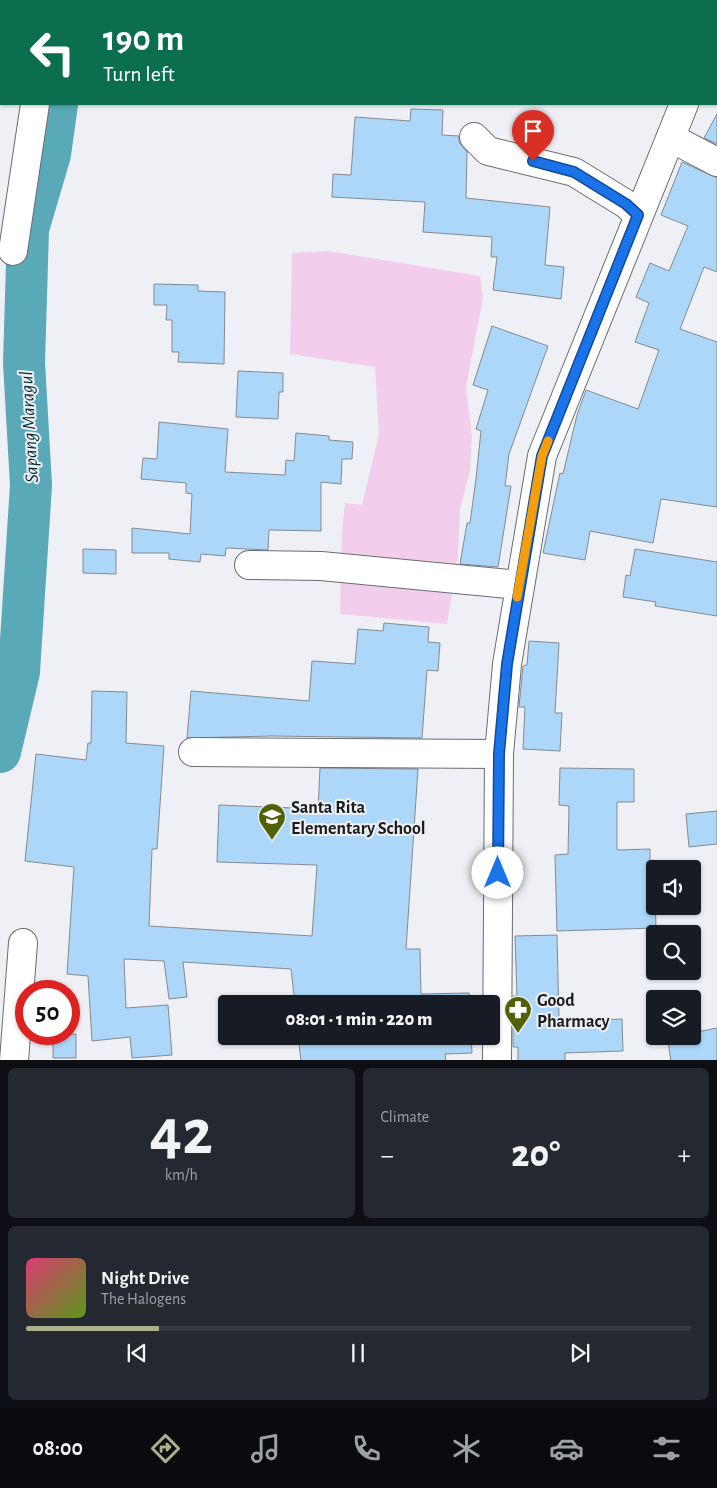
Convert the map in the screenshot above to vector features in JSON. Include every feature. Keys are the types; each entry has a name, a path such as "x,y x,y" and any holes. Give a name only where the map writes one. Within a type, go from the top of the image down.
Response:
{"main road":[{"path":"13,251 35,105"},
{"path":"497,1060 499,754 507,664 542,456 684,105"},
{"path":"474,137 488,151 574,172 626,204 638,215"},
{"path":"671,138 717,162"},
{"path":"249,565 321,566 519,585"},
{"path":"193,752 499,754"},
{"path":"14,1060 23,943"}],"shaded area":[{"path":"328,251 480,276 483,298 466,387 472,436 470,471 460,509 458,556 447,624 340,614 342,532 345,503 362,505 379,434 375,367 290,354 292,253"}],"building":[{"path":"411,109 443,110 442,135 459,136 459,142 467,152 466,198 550,207 545,265 564,267 561,299 493,290 497,257 491,257 492,237 423,232 425,202 332,197 333,174 351,175 355,117 410,121"},
{"path":"717,114 717,144 704,138"},
{"path":"682,162 717,178 717,272 704,267 680,329 717,342 717,507 661,499 653,543 590,531 585,560 543,553 560,473 563,474 577,415 586,390 638,409 659,350 635,342 649,303 636,297 650,263 669,271 688,226 661,215"},
{"path":"154,284 198,285 198,291 225,292 224,364 178,362 179,352 172,352 172,320 166,320 167,305 154,305"},
{"path":"492,326 548,346 509,454 505,486 511,486 498,567 460,564 467,523 470,523 476,479 481,431 476,429 488,390 473,385"},
{"path":"238,371 283,373 283,392 279,392 278,419 236,417"},
{"path":"159,422 228,429 225,472 285,475 286,460 294,461 296,433 329,436 329,440 353,442 352,459 342,459 341,484 321,482 321,531 269,530 268,550 226,548 225,556 201,554 200,562 169,559 169,553 132,553 132,528 190,534 192,494 186,493 186,483 141,479 143,458 157,459"},
{"path":"83,549 116,550 116,574 83,573"},
{"path":"635,549 717,562 717,616 655,606 656,602 623,597 626,575 630,576"},
{"path":"384,623 429,627 428,642 440,643 438,671 427,670 422,738 271,736 187,738 191,691 309,701 312,661 355,664 358,629 383,631"},
{"path":"529,641 559,643 555,713 562,713 560,751 523,749 525,707 519,707 523,666 527,665"},
{"path":"92,691 127,692 126,743 164,746 157,849 152,849 149,926 312,936 317,865 217,862 219,805 318,809 320,768 418,769 406,949 420,949 421,994 469,993 469,995 294,995 291,969 183,962 187,997 169,999 164,961 124,959 126,1008 168,1005 172,1055 132,1058 130,1037 92,1041 88,976 67,974 74,867 25,861 36,754 86,760 88,743 91,743"},
{"path":"560,768 634,769 634,802 617,802 617,850 650,849 650,860 646,860 646,915 656,915 656,925 646,925 646,928 557,931 555,855 568,854 569,806 559,805"},
{"path":"717,811 717,844 689,847 686,814"},
{"path":"557,935 559,1019 563,1019 563,1022 622,1019 623,1051 565,1053 565,1060 518,1060 518,1047 513,1047 513,996 517,996 515,936"},
{"path":"717,1028 717,1060 671,1060 668,1045 701,1045 701,1031"},
{"path":"53,1045 76,1045 76,1058 53,1058"},
{"path":"299,1045 472,1045 472,1053 445,1054 446,1060 301,1060"}],"waterway":[{"name":"Sapang Maragul","path":"0,752 19,672 31,485 24,363 28,229 50,154 57,105"}],"slow traffic":[{"path":"517,597 542,456 548,441"}],"place":[{"name":"Santa Rita Elementary School","path":"272,841"},
{"name":"Good Pharmacy","path":"518,1034"}],"route":[{"path":"498,873 499,754 507,664 542,456 638,215 626,204 574,172 533,161"}]}
